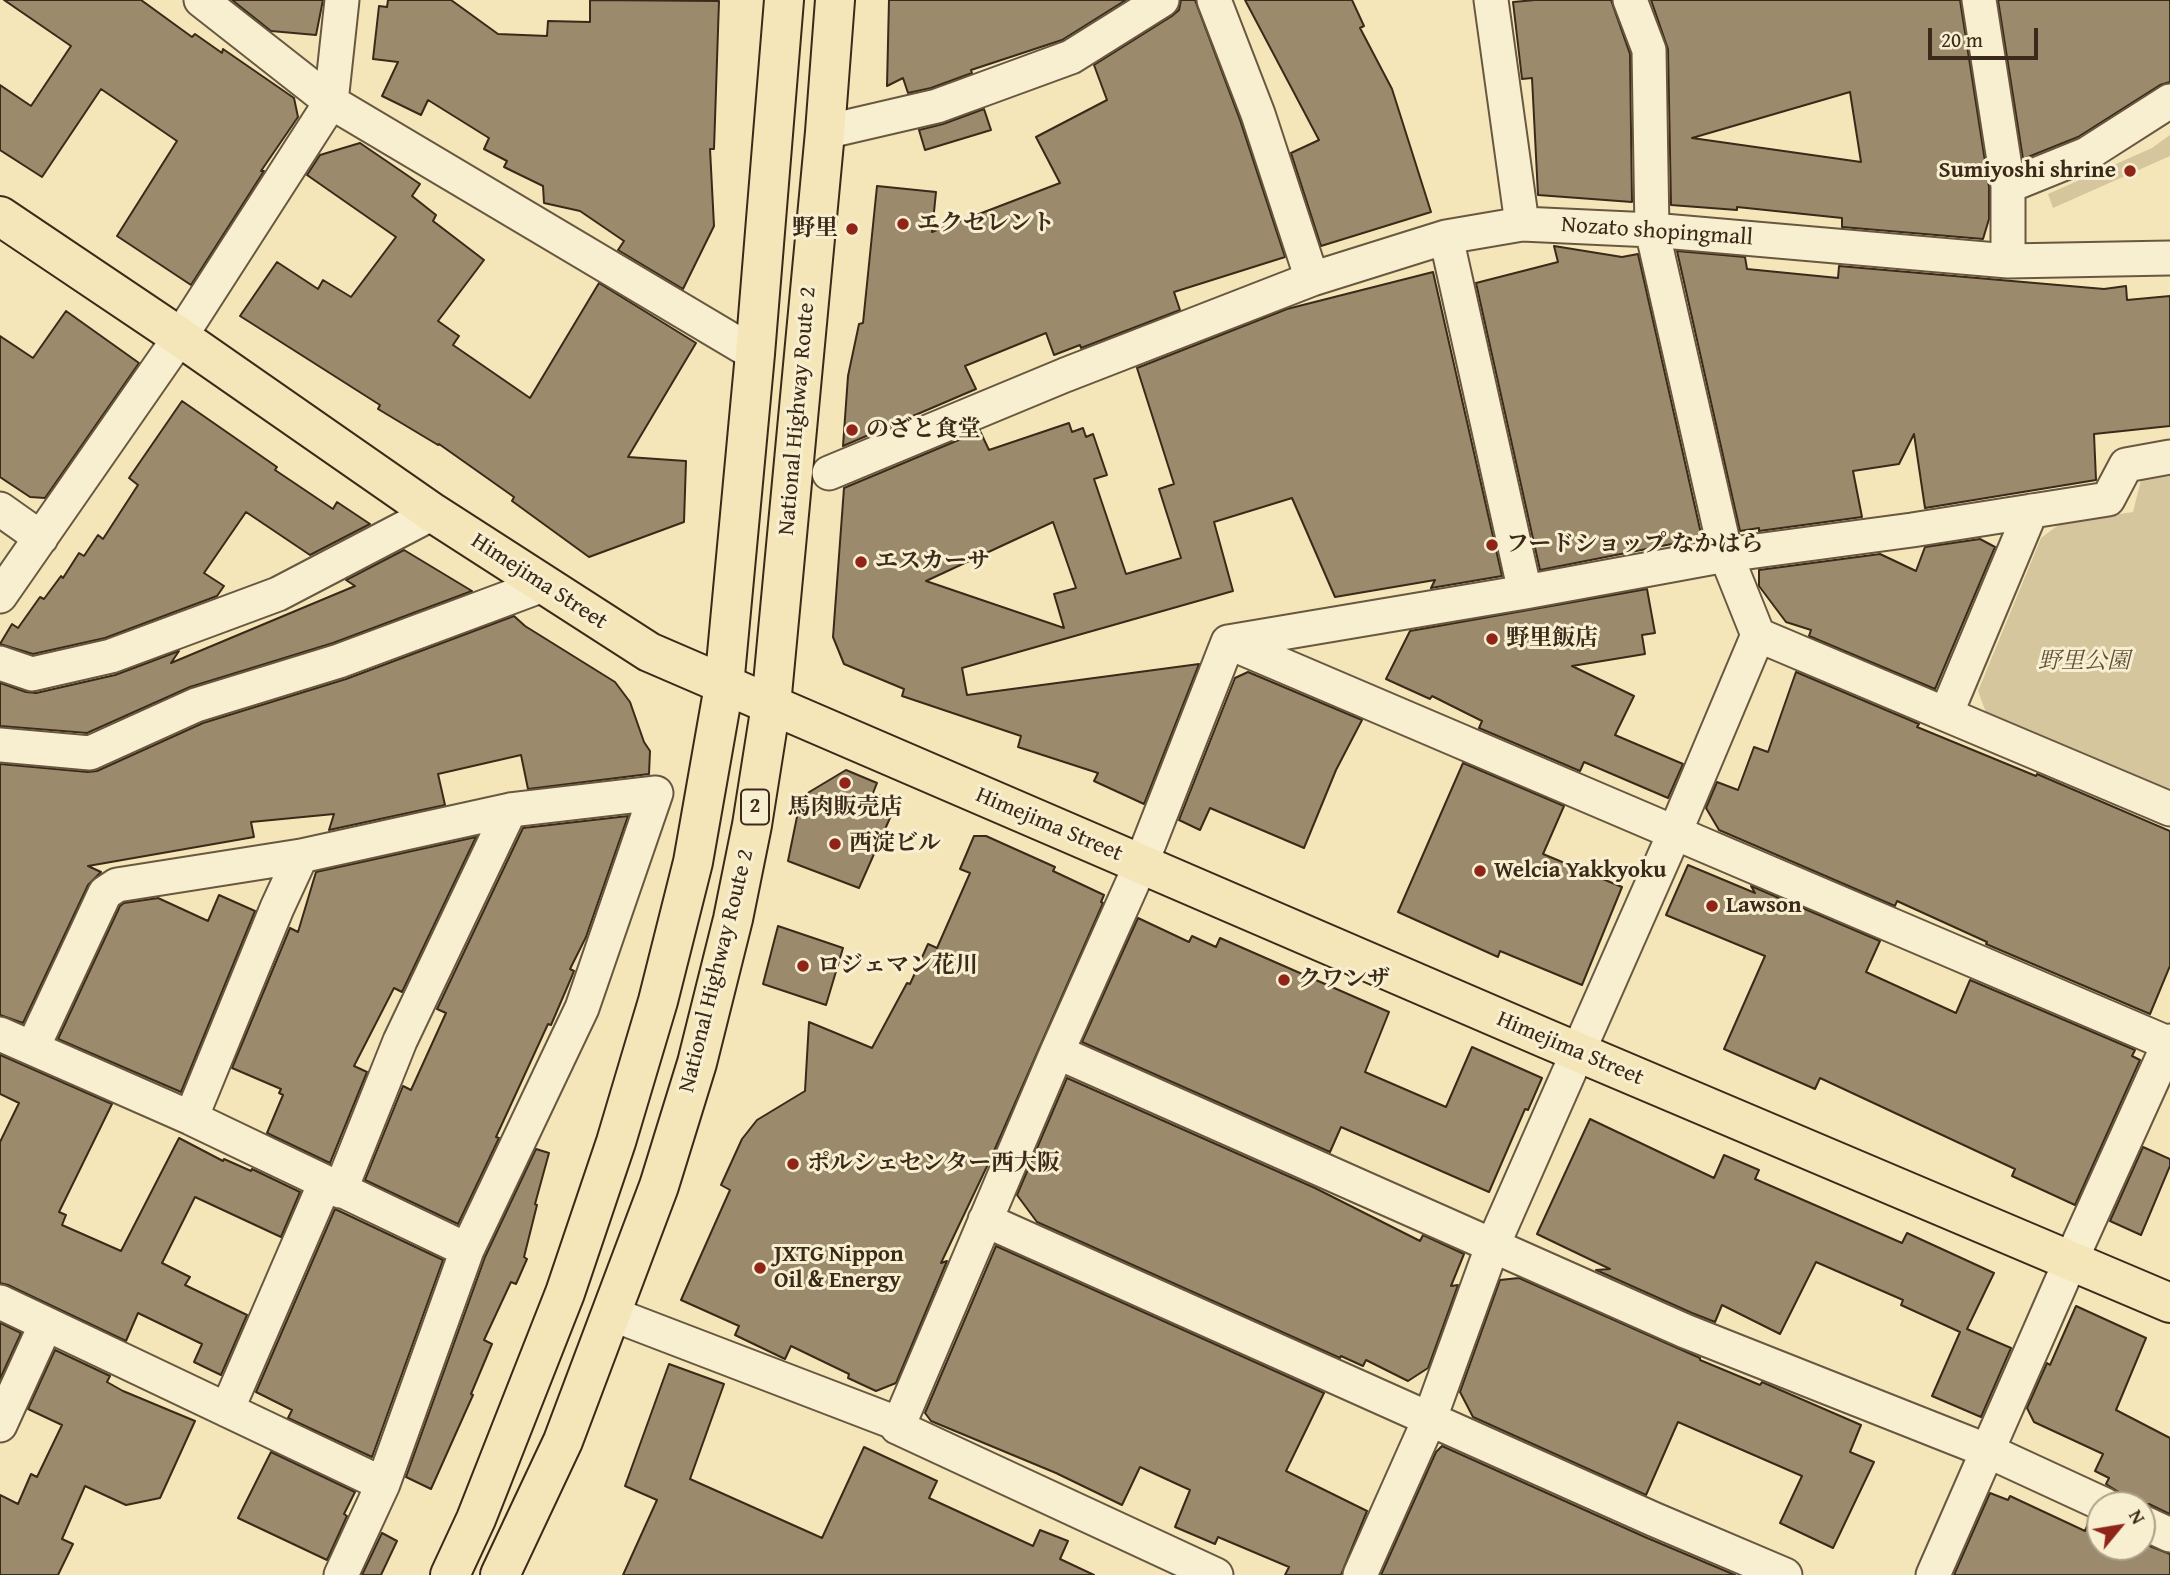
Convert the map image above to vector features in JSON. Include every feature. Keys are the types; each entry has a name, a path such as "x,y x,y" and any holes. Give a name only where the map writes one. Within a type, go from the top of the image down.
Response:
{"main road":[{"name":"National Highway Route 2","path":"450,1575 476,1519 565,1293 616,1142 658,1002 693,862 724,686 784,0"},
{"name":"National Highway Route 2","path":"500,1575 563,1441 659,1186 697,1063 733,919 752,825 771,705 835,0"},
{"name":"Himejima Street","path":"0,216 433,513 649,652 2170,1303"}],"street":[{"path":"201,0 331,102 755,354"},
{"path":"0,596 180,337 331,102 342,0"},
{"path":"825,132 937,106 1071,57 1162,0"},
{"path":"1214,0 1258,114 1312,279"},
{"path":"1491,0 1522,224"},
{"path":"1360,1575 1430,1418 1492,1247 1675,832 1758,635 1726,555 1652,230 1649,50 1630,0"},
{"path":"1979,0 2008,186 2008,261"},
{"path":"2008,186 2087,154 2170,102"},
{"name":"Nozato shopingmall","path":"829,473 1065,375 1312,279 1446,237 1522,224 1652,230 2008,261 2170,258"},
{"path":"1446,237 1525,592"},
{"path":"1228,642 1726,555 1912,530 2108,499 2126,465 2170,457"},
{"path":"0,509 41,538"},
{"path":"1946,714 2031,511"},
{"path":"0,663 32,674 111,656 278,594 433,513"},
{"path":"0,745 90,753 196,705 339,661 543,585"},
{"path":"1758,635 2170,809"},
{"path":"1228,642 2170,1043 2071,1260 1933,1575"},
{"path":"1216,1575 897,1427 1057,1052 1141,864 1228,642"},
{"path":"33,1047 105,893 117,885 301,856 510,810 656,793 582,1008 467,1250 383,1484 341,1575"},
{"path":"227,1410 510,810"},
{"path":"191,1118 301,856"},
{"path":"0,1034 191,1118 467,1250"},
{"path":"1057,1052 1685,1332 1988,1451 2086,1496"},
{"path":"985,1220 1653,1519 1785,1575"},
{"path":"0,1302 383,1484"},
{"path":"612,1314 900,1424"},
{"path":"0,1424 46,1324"}],"green space":[{"path":"2170,135 2170,156 2053,208 2048,194 2152,148"},
{"name":"野里公園","path":"2170,468 2170,794 1987,715 1978,691 2041,538 2061,523 2133,512 2142,476"}],"building":[{"path":"4,0 141,0 192,37 195,34 222,53 223,49 294,98 298,117 261,171 264,171 191,285 117,236 177,141 101,89 42,177 0,150 0,85 31,106 71,46"},
{"path":"232,0 323,0 316,35 271,31"},
{"path":"388,0 451,0 498,34 547,36 548,21 590,22 590,0 719,1 714,149 710,149 714,226 683,289 618,250 624,241 580,211 544,203 543,186 504,167 507,161 484,149 489,138 428,100 421,115 382,96 398,62 373,59 379,6 387,7"},
{"path":"889,0 1126,0 1062,40 971,70 972,73 931,88 908,93 903,78 887,86"},
{"path":"1181,0 1195,0 1240,120 1285,257 1174,292 1180,310 1081,348 1080,345 1054,355 1046,333 965,366 976,389 843,446 848,376 859,324 863,323 877,186 936,192 932,232 1060,183 1036,137 1107,100 1094,65 1172,16 1179,10"},
{"path":"1245,0 1352,0 1364,26 1360,28 1392,89 1431,212 1321,246 1291,153 1319,140"},
{"path":"1611,0 1630,54 1632,202 1538,195 1532,78 1522,79 1513,2"},
{"path":"1651,0 1960,0 1989,187 1989,219 1983,239 1842,227 1842,218 1737,207 1737,210 1671,205 1668,49","holes":["1850,92 1861,162 1692,138"]},
{"path":"1998,0 2170,0 2170,82 2160,85 2078,137 2023,159"},
{"path":"984,109 991,130 925,150 919,130"},
{"path":"360,143 420,184 412,196 436,215 433,221 484,260 438,321 459,336 453,345 530,398 599,283 696,343 628,457 686,461 684,522 589,557 512,501 514,497 439,444 378,409 380,405 240,316 277,262 318,289 323,280 351,297 396,237 307,175 320,155"},
{"path":"1554,246 1622,257 1638,254 1702,538 1540,570 1476,283 1558,262"},
{"path":"1677,251 1745,257 1747,269 1838,278 1839,266 2104,289 2126,286 2127,300 2170,296 2170,426 2094,434 2096,480 1925,508 1914,434 1899,464 1853,471 1862,517 1759,531 1759,528 1740,531"},
{"path":"1433,272 1502,576 1431,588 1435,580 1335,597 1292,498 1214,522 1233,591 962,668 967,695 1199,664 1144,804 1094,781 1098,773 1018,747 1021,736 902,696 904,689 844,664 833,637 844,488 980,431 989,450 1069,423 1072,432 1083,428 1086,437 1093,434 1107,475 1094,479 1126,574 1181,558 1159,489 1174,484 1137,368 1287,309","holes":["1053,522 1076,588 1054,594 1064,628 926,581"]},
{"path":"66,311 139,363 45,498 30,497 0,477 0,336 33,358"},
{"path":"182,401 333,509 337,502 370,524 310,555 246,512 204,573 224,586 217,596 105,638 33,654 0,644 12,624 18,628 40,597 44,599 61,576 63,578 79,553 84,556 98,535 103,539 138,485 129,478"},
{"path":"1980,539 1995,547 1935,689 1809,636 1811,630 1786,622 1759,586 1759,570 1880,554 1916,571 1925,547"},
{"path":"404,550 472,591 333,643 190,687 87,733 0,726 0,683 36,693 115,675 179,651 171,663 355,586 346,580"},
{"path":"1647,589 1655,633 1642,635 1645,654 1572,666 1634,696 1615,735 1683,764 1668,798 1584,762 1580,771 1479,728 1482,721 1432,696 1430,699 1386,679 1410,631"},
{"path":"514,616 525,626 615,682 630,702 644,742 650,751 649,774 528,789 521,755 438,774 445,805 329,830 334,814 251,822 254,837 88,866 101,872 88,885 23,1023 0,1015 0,764 97,771 203,723 346,679"},
{"path":"1248,672 1362,720 1336,770 1304,848 1210,808 1200,830 1179,820 1235,678"},
{"path":"1796,672 1919,724 1917,727 2036,776 2037,774 2170,831 2170,966 2150,1014 1986,944 1987,942 1897,901 1895,906 1719,830 1706,808 1717,782 1738,790 1754,747 1768,752"},
{"path":"1463,763 1564,806 1543,854 1622,887 1582,985 1500,951 1498,957 1398,912"},
{"name":"西淀ビル","path":"846,770 877,783 873,793 897,802 859,888 788,861 801,797"},
{"path":"628,816 586,937 570,969 574,971 572,976 458,1224 365,1180 403,1086 411,1090 446,1013 437,1009 523,828"},
{"path":"974,836 986,836 1055,867 1053,871 1104,895 1101,902 1103,903 990,1160 941,1263 947,1261 896,1383 876,1391 848,1378 849,1374 791,1346 785,1359 735,1335 739,1326 681,1300 730,1190 721,1185 742,1139 757,1120 805,1091 809,1022 872,1048 907,983 910,984 928,944 937,948 970,873 960,869"},
{"path":"476,837 402,992 394,988 354,1066 367,1072 330,1163 267,1133 283,1095 279,1093 281,1089 232,1068 290,928 298,932 316,872"},
{"path":"1688,865 1755,893 1751,886 1880,941 1866,972 1956,1013 1970,980 2135,1050 2132,1056 2140,1060 2075,1205 2012,1176 2015,1169 1820,1078 1815,1089 1724,1049 1765,956 1666,915"},
{"path":"219,895 255,911 181,1092 58,1039 120,906 124,903 158,898 208,921"},
{"path":"1138,918 1189,942 1192,936 1216,947 1220,938 1389,1012 1365,1072 1446,1107 1472,1047 1542,1078 1528,1110 1525,1109 1489,1192 1341,1127 1330,1152 1082,1042"},
{"name":"ロジェマン花川","path":"778,926 843,948 826,1005 763,984"},
{"path":"0,1055 112,1104 59,1212 66,1215 62,1225 121,1251 179,1138 223,1161 224,1159 251,1171 252,1169 300,1192 281,1237 195,1197 162,1263 190,1277 185,1285 247,1315 221,1375 194,1362 202,1344 138,1313 126,1341 0,1283 0,1142 19,1103 0,1094"},
{"path":"1067,1078 1315,1188 1420,1241 1423,1235 1464,1254 1451,1286 1458,1285 1428,1368 1408,1381 1366,1360 1363,1366 1341,1356 1340,1358 1037,1222 1017,1195"},
{"path":"1590,1119 1714,1178 1724,1155 1759,1170 1755,1179 1902,1243 1907,1233 1994,1273 1967,1329 2011,1348 1981,1417 1932,1396 1960,1332 1901,1305 1903,1300 1816,1262 1780,1334 1722,1305 1715,1322 1692,1313 1596,1270 1610,1269 1537,1234"},
{"path":"2143,1147 2170,1159 2170,1166 2141,1235 2110,1221"},
{"path":"536,1149 549,1153 524,1257 527,1259 516,1284 511,1282 484,1340 492,1344 471,1394 473,1395 431,1489 406,1477 485,1257"},
{"path":"335,1209 443,1260 372,1457 288,1418 292,1410 256,1392"},
{"path":"996,1246 1324,1393 1286,1471 1367,1511 1341,1575 1285,1575 1289,1567 1218,1537 1215,1544 1175,1527 1190,1490 1140,1467 1122,1505 1056,1473 931,1421 925,1413"},
{"path":"1519,1278 1700,1360 1760,1385 1762,1382 1861,1425 1850,1452 1874,1462 1833,1548 1780,1523 1802,1476 1678,1422 1646,1495 1473,1417 1460,1392 1500,1280"},
{"path":"2076,1306 2146,1338 2116,1410 2170,1438 2170,1514 2156,1507 2156,1491 2117,1491 2106,1484 2109,1478 2095,1471 2103,1454 2034,1422 2027,1408 2047,1363 2050,1365"},
{"path":"0,1323 21,1333 0,1379"},
{"path":"55,1350 110,1376 107,1382 123,1391 195,1421 160,1498 126,1505 85,1486 62,1539 73,1544 58,1575 0,1575 0,1495 18,1504 31,1474 37,1477 62,1425 28,1409"},
{"path":"669,1364 724,1384 690,1479 822,1538 864,1447 937,1481 929,1498 1033,1546 1040,1530 1068,1541 1060,1559 1094,1575 623,1575 657,1500 625,1486"},
{"path":"1442,1446 1735,1575 1381,1575 1436,1452"},
{"path":"271,1452 355,1492 327,1560 238,1518"},
{"path":"1990,1493 2008,1500 2010,1496 2085,1531 2086,1529 2086,1561 2156,1561 2156,1548 2170,1554 2170,1575 1954,1575"},
{"path":"382,1533 397,1541 381,1575 362,1575"}],"place":[{"name":"Sumiyoshi shrine","path":"2130,171"},
{"name":"エクセレント","path":"903,224"},
{"name":"野里","path":"852,229"},
{"name":"のざと食堂","path":"852,430"},
{"name":"フードショップ なかはら","path":"1492,545"},
{"name":"エスカーサ","path":"861,562"},
{"name":"野里飯店","path":"1492,639"},
{"name":"馬肉販売店","path":"845,783"},
{"name":"西淀ビル","path":"835,844"},
{"name":"Welcia Yakkyoku","path":"1480,871"},
{"name":"Lawson","path":"1712,906"},
{"name":"ロジェマン花川","path":"803,966"},
{"name":"クワンザ","path":"1284,980"},
{"name":"ポルシェセンター西大阪","path":"793,1164"},
{"name":"JXTG Nippon Oil & Energy","path":"760,1268"}]}
